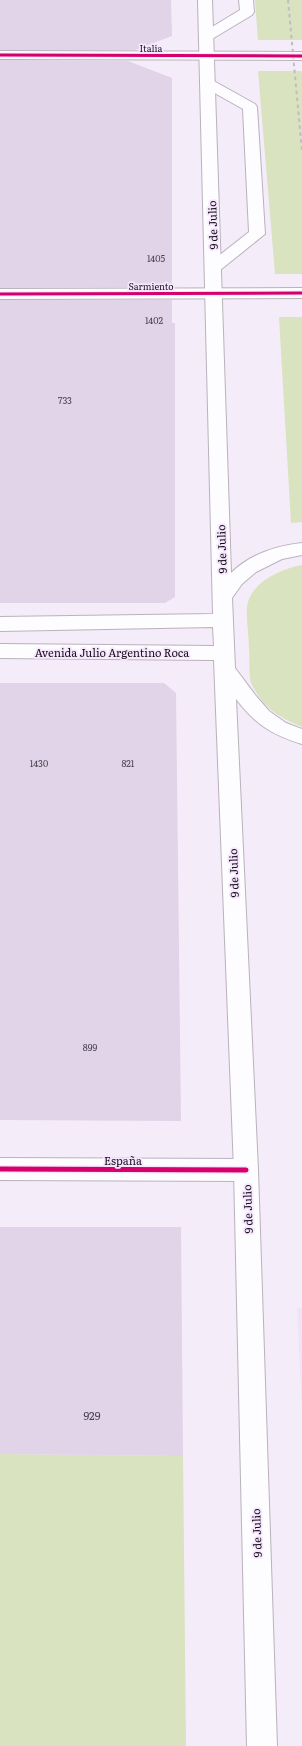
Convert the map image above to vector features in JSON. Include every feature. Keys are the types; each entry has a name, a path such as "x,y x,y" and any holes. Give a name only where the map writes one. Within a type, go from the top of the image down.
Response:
{"main road":[{"name":"9 de Julio","path":"205,0 207,36 206,84 214,268 224,660 246,1170 262,1746"},
{"path":"207,36 247,12 246,0"},
{"name":"Italia","path":"0,55 302,56"},
{"path":"206,84 250,107 257,234 214,268"},
{"name":"Sarmiento","path":"0,294 302,293"},
{"path":"223,597 235,580 249,568 292,550 302,549"},
{"path":"0,624 223,620"},
{"name":"Avenida Julio Argentino Roca","path":"0,651 224,660"},
{"path":"224,660 248,702 262,716 278,728 302,738"},
{"name":"España","path":"0,1169 246,1170"}],"shaded area":[{"path":"297,1308 302,1308 302,1411"}],"green space":[{"path":"255,0 302,0 302,40 258,40"},
{"path":"258,71 302,71 302,274 275,274"},
{"path":"279,317 302,317 302,522 291,523"},
{"path":"302,565 302,727 279,716 267,706 252,685 250,673 247,607 249,598 260,584 276,573"},
{"path":"0,1454 183,1456 186,1746 0,1746"}],"building":[{"path":"0,0 171,0 172,36 135,50 0,50"},
{"path":"0,60 128,61 172,78 172,287 0,288"},
{"path":"0,300 172,300 172,323 175,323 175,597 165,603 0,603"},
{"path":"0,683 164,683 176,693 181,1121 0,1120"},
{"path":"0,1227 181,1227 183,1456 0,1454"}],"railway":[{"path":"288,0 302,151"}],"cycle path":[{"path":"0,55 302,56"},
{"path":"0,294 302,293"},
{"path":"0,1169 246,1170"}]}
